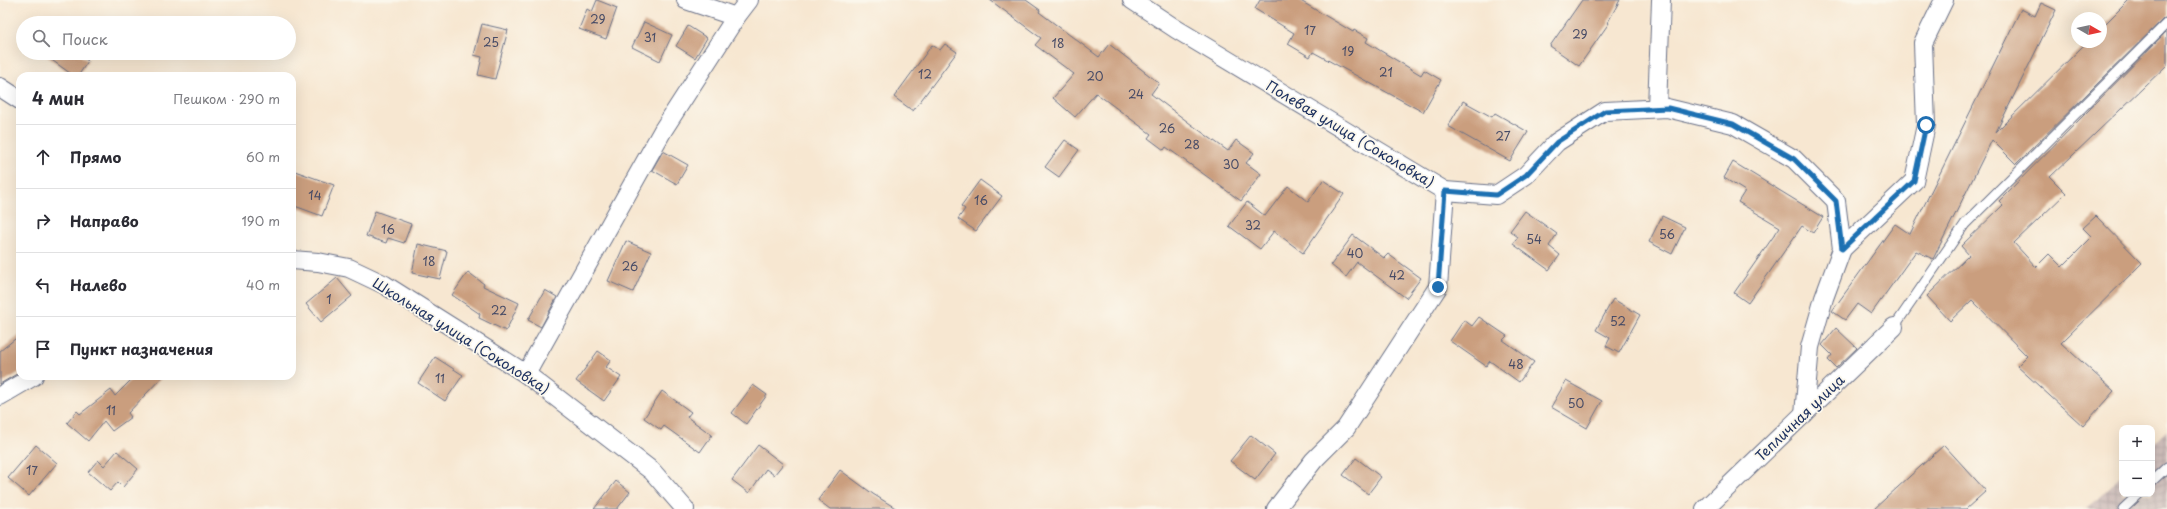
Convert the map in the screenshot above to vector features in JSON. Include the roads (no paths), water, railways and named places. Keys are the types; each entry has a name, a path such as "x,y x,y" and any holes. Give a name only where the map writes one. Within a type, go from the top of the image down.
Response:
{"street":[{"path":"686,0 736,17"},
{"path":"526,374 663,130 736,17 749,0"},
{"name":"Полевая улица (Соколовка)","path":"1132,0 1176,29 1445,191 1496,195 1526,175 1557,142 1605,111 1668,108 1733,124 1794,159 1836,201 1842,249 1824,298 1810,347 1804,414"},
{"path":"1657,108 1660,0"},
{"path":"1842,249 1914,181 1926,125 1923,43 1944,0"},
{"path":"0,87 16,97"},
{"path":"1276,509 1314,460 1346,428 1438,287 1445,191"},
{"name":"Школьная улица (Соколовка)","path":"296,260 318,262 348,268 385,285 526,374 652,471 685,509"},
{"name":"Тепличная улица","path":"1705,509 1894,327"},
{"path":"0,396 27,380"}],"lane":[{"path":"1894,327 1965,224 2167,23"},
{"path":"2155,478 2167,467"},
{"path":"2123,509 2136,497"}]}
